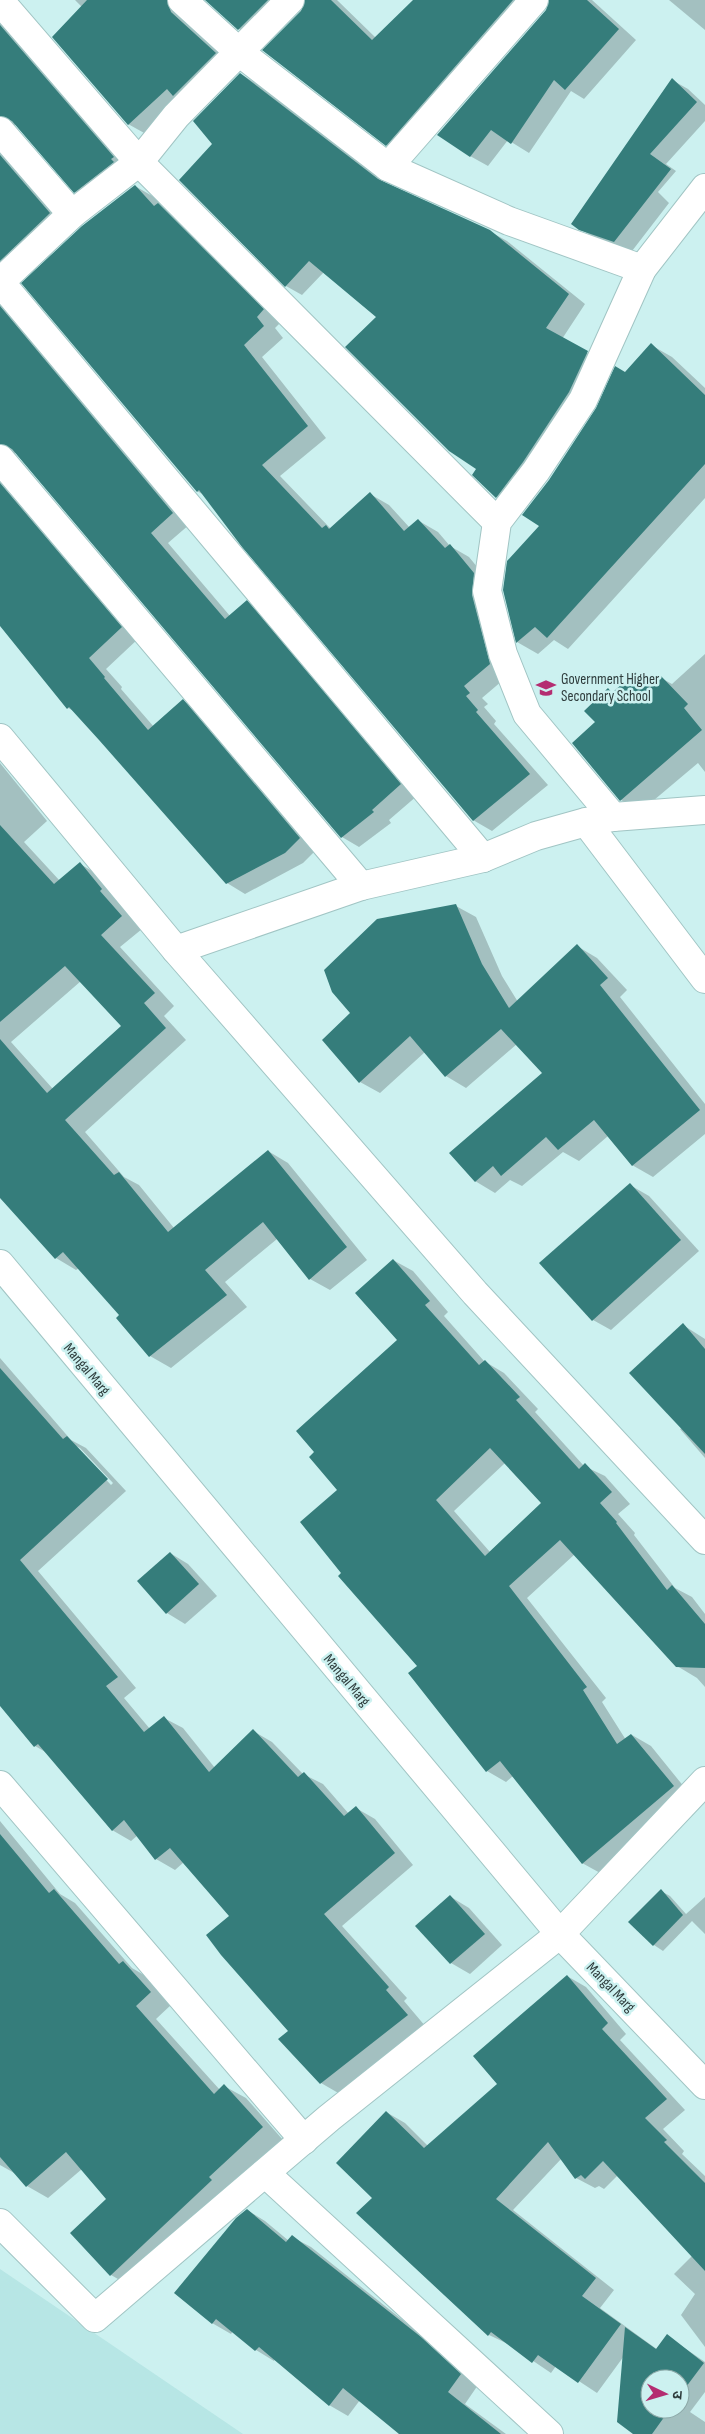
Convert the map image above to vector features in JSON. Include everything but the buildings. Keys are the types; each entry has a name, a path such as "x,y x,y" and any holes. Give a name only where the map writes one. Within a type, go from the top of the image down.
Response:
{"street":[{"path":"182,0 239,52 388,167 509,221 642,269"},
{"path":"290,0 176,116 139,162 72,214 0,282 483,858"},
{"path":"388,167 534,0"},
{"path":"0,1 139,162 497,522"},
{"path":"0,131 72,214"},
{"path":"613,817 527,714 503,654 487,591 497,522 536,471 583,400 642,269 705,188"},
{"path":"0,459 361,886"},
{"path":"0,738 176,950 475,1293 705,1540"},
{"path":"176,950 361,886 483,858 536,836 586,822 613,817 705,810"},
{"path":"586,822 705,979"},
{"name":"Mangal Marg","path":"0,1264 560,1934 705,2085"},
{"path":"0,2223 95,2318 304,2140 560,1934 705,1781"},
{"path":"0,1785 304,2140"},
{"path":"265,2173 549,2434"}],"shaded area":[{"path":"0,2269 243,2434 0,2434"}],"place":[{"name":"Government Higher Secondary School","path":"546,688"}]}
